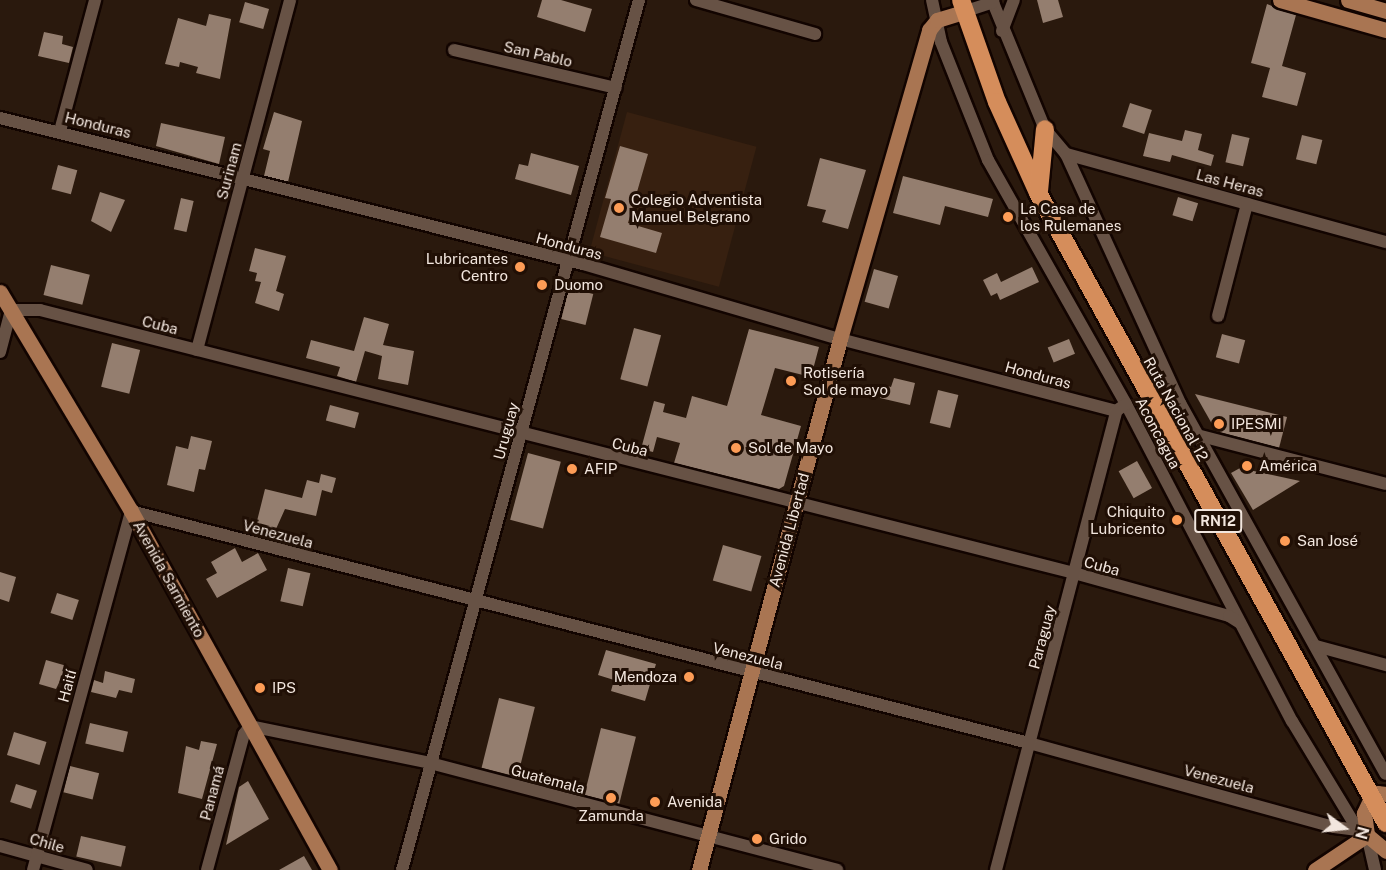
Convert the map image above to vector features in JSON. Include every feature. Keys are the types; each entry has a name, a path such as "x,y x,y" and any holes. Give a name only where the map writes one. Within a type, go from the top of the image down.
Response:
{"highway":[{"name":"Ruta Nacional 12","path":"962,6 997,102 1038,193 1378,796 1386,823"},
{"path":"1038,193 1045,129"}],"main road":[{"path":"1280,0 1386,30"},
{"path":"1353,1 1386,11"},
{"path":"937,20 962,6"},
{"name":"Avenida Libertad","path":"699,870 749,672 840,339 929,30 937,20"},
{"name":"Avenida Sarmiento","path":"0,292 131,511 330,870"},
{"path":"1315,870 1363,832 1364,813 1378,796"},
{"path":"1363,832 1386,851"}],"street":[{"path":"60,131 95,0"},
{"name":"Surinam","path":"197,350 290,0"},
{"name":"Uruguay","path":"402,870 639,0"},
{"path":"696,0 815,34"},
{"name":"Aconcagua","path":"932,0 941,42 988,160 1292,721 1363,832 1372,868"},
{"path":"1002,31 1014,0"},
{"path":"962,6 993,1 1002,31 1045,129 1066,154 1197,435 1386,774"},
{"path":"1350,20 1353,1"},
{"name":"San Pablo","path":"454,50 616,88"},
{"name":"Honduras","path":"0,118 60,131 569,261 840,339 1121,407"},
{"name":"Las Heras","path":"1066,154 1386,242"},
{"path":"1218,316 1247,204"},
{"path":"0,352 10,310"},
{"name":"Cuba","path":"10,310 40,310 795,505 1074,573 1229,616 1240,623"},
{"name":"Paraguay","path":"996,870 1074,573 1121,407"},
{"path":"1197,435 1386,484"},
{"name":"Venezuela","path":"131,511 476,602 1029,743 1334,827 1363,832"},
{"name":"Haití","path":"33,870 131,511"},
{"path":"1316,646 1386,665"},
{"name":"Guatemala","path":"250,726 430,763 837,870"},
{"name":"Panamá","path":"207,870 244,734 250,726"},
{"name":"Chile","path":"0,846 87,870"}],"shaded area":[{"path":"627,112 756,147 719,287 589,252"}],"building":[{"path":"542,0 561,0 592,9 585,32 537,17"},
{"path":"1037,0 1058,0 1063,17 1043,23"},
{"path":"245,2 269,9 263,29 239,22"},
{"path":"1267,4 1296,15 1282,66 1306,73 1297,106 1262,97 1270,68 1251,63"},
{"path":"209,14 231,19 220,79 196,73 198,67 180,62 179,67 165,64 178,18 206,26"},
{"path":"44,32 63,36 62,44 73,47 69,63 38,56"},
{"path":"1130,103 1152,110 1144,134 1122,127"},
{"path":"274,112 302,121 288,182 264,176 270,151 263,149"},
{"path":"161,123 225,137 219,164 156,146"},
{"path":"1185,130 1202,134 1198,150 1214,155 1211,166 1172,155 1170,162 1143,156 1149,133 1182,141"},
{"path":"1232,134 1250,138 1243,166 1225,162"},
{"path":"1302,135 1322,140 1316,164 1296,159"},
{"path":"620,146 648,154 628,223 662,233 656,253 600,237 611,199 605,198"},
{"path":"531,153 579,166 571,195 515,179 519,164 528,166"},
{"path":"820,158 866,170 848,229 822,222 826,210 807,206"},
{"path":"58,165 77,170 71,194 52,189"},
{"path":"903,176 993,199 988,217 945,206 940,225 893,213"},
{"path":"100,192 125,200 111,232 91,221"},
{"path":"1178,197 1198,203 1193,221 1172,215"},
{"path":"181,198 194,201 186,232 174,229"},
{"path":"255,248 286,256 276,291 284,294 279,311 255,303 261,282 255,281 257,273 249,271"},
{"path":"51,265 90,275 82,305 44,295"},
{"path":"1032,267 1039,282 1000,300 997,293 991,296 983,280 997,273 1001,282"},
{"path":"874,269 898,276 889,309 865,302"},
{"path":"569,288 593,294 586,325 561,319"},
{"path":"364,317 389,324 383,345 414,351 408,385 378,379 382,356 365,351 356,382 337,376 340,367 306,358 311,340 354,351"},
{"path":"634,328 661,335 647,386 620,379"},
{"path":"749,329 819,347 811,377 775,368 761,415 801,426 784,486 779,489 674,463 680,443 657,437 653,452 641,449 654,401 665,404 663,412 686,418 692,396 727,406"},
{"path":"1222,334 1245,340 1239,363 1216,357"},
{"path":"1069,339 1075,354 1054,362 1048,348"},
{"path":"112,343 140,350 129,394 101,387"},
{"path":"894,378 915,383 910,405 880,398 883,385 891,387"},
{"path":"938,390 958,395 950,428 930,423"},
{"path":"1195,394 1287,417 1279,448 1216,431"},
{"path":"330,405 359,413 355,428 326,420"},
{"path":"191,436 212,441 205,470 199,469 194,492 167,485 176,446 188,449"},
{"path":"528,453 561,462 543,528 510,520"},
{"path":"1137,461 1152,488 1134,498 1119,471"},
{"path":"1240,468 1300,481 1253,510 1231,473"},
{"path":"321,474 336,478 332,493 322,490 316,516 285,509 276,529 256,525 265,489 302,498 307,480 319,483"},
{"path":"723,545 761,556 751,592 713,581"},
{"path":"235,548 242,562 258,553 267,570 217,598 206,579 217,573 211,562"},
{"path":"288,568 310,573 303,606 280,601"},
{"path":"0,572 16,577 9,602 0,599"},
{"path":"57,593 79,600 72,620 51,613"},
{"path":"606,650 656,664 645,701 611,691 614,680 598,675"},
{"path":"46,660 67,666 56,689 39,684"},
{"path":"105,671 135,679 132,693 119,690 116,698 91,692 94,680 103,683"},
{"path":"499,698 535,707 517,777 482,768"},
{"path":"90,723 128,732 123,752 85,743"},
{"path":"601,728 636,737 619,804 584,795"},
{"path":"14,732 47,742 39,765 7,755"},
{"path":"201,741 217,744 202,799 178,793 186,746 199,750"},
{"path":"70,766 99,773 93,799 63,792"},
{"path":"248,781 269,819 226,845 239,787"},
{"path":"16,784 37,791 31,809 10,802"},
{"path":"81,836 126,846 121,867 76,856"},
{"path":"304,856 312,870 279,870"}],"place":[{"name":"Colegio Adventista Manuel Belgrano","path":"619,208"},
{"name":"La Casa de los Rulemanes","path":"1008,217"},
{"name":"Lubricantes Centro","path":"520,267"},
{"name":"Duomo","path":"542,285"},
{"name":"Rotisería Sol de mayo","path":"791,381"},
{"name":"IPESMI","path":"1219,424"},
{"name":"Sol de Mayo","path":"736,448"},
{"name":"América","path":"1247,466"},
{"name":"AFIP","path":"572,469"},
{"name":"Chiquito Lubricento","path":"1177,520"},
{"name":"San José","path":"1285,541"},
{"name":"Mendoza","path":"689,677"},
{"name":"IPS","path":"260,688"},
{"name":"Zamunda","path":"611,798"},
{"name":"Avenida","path":"655,802"},
{"name":"Grido","path":"757,839"}]}
